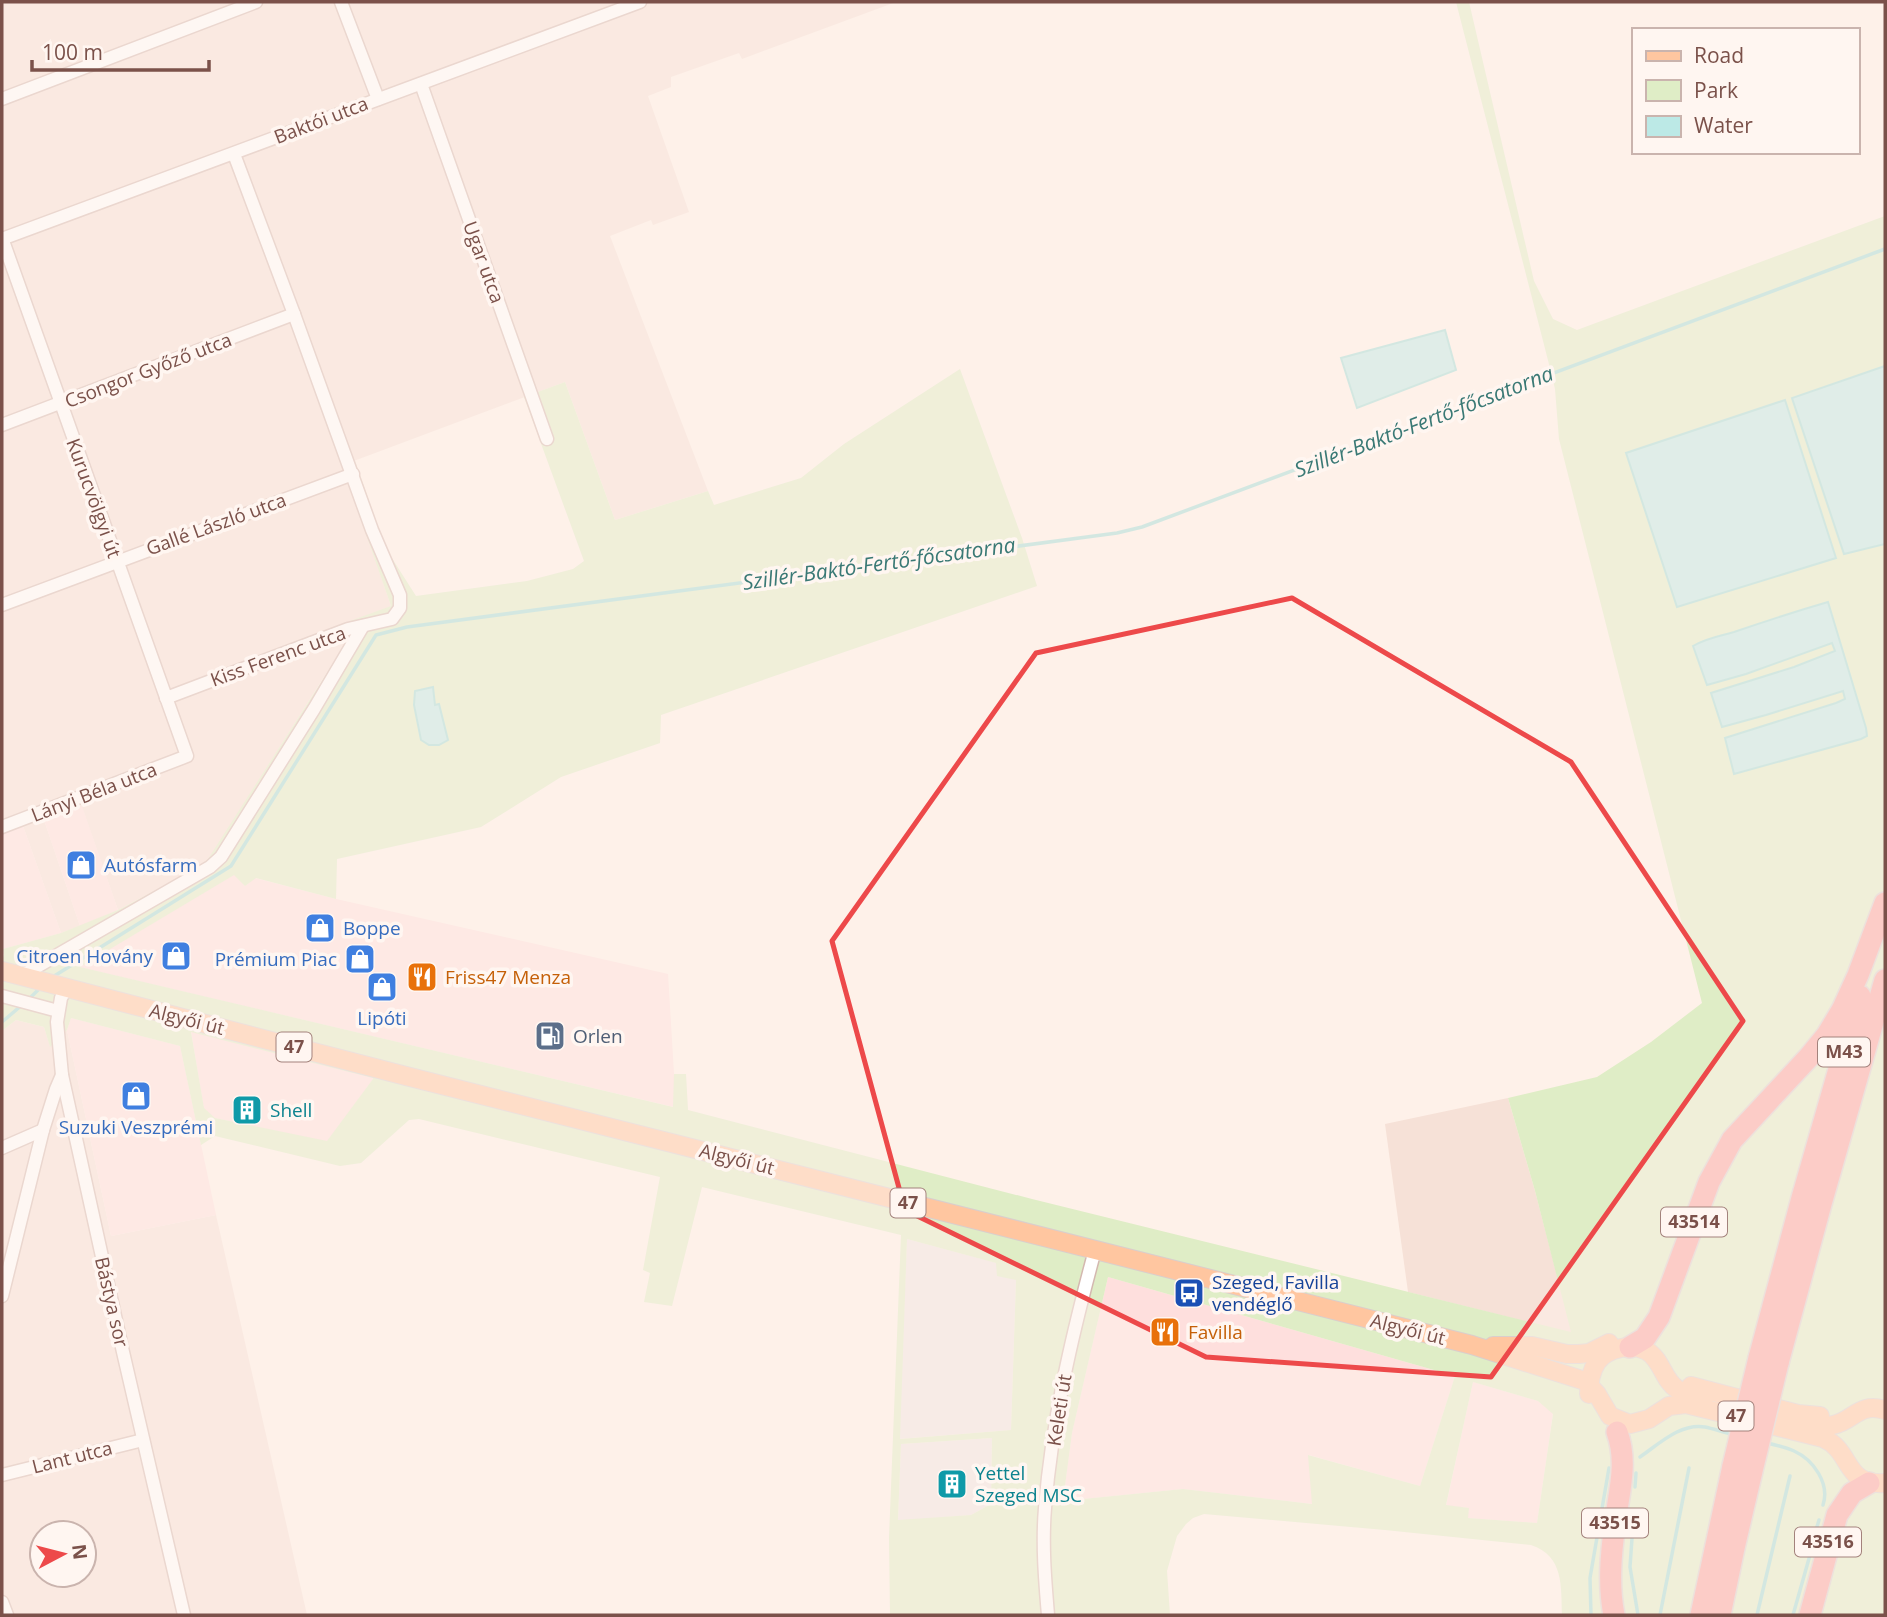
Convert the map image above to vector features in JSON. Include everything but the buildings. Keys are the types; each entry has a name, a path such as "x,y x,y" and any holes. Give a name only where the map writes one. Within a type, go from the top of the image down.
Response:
{"highway":[{"name":"43514","path":"1637,1343 1659,1317 1709,1182 1723,1156 1743,1128 1827,1035 1858,975 1885,904"},
{"name":"M43","path":"1701,1615 1769,1361 1802,1198 1885,904"},
{"name":"M43","path":"1769,1361 1821,1204 1885,979"},
{"name":"43515","path":"1614,1615 1610,1572 1624,1462 1617,1432"},
{"name":"M43","path":"1720,1615 1734,1548 1742,1468"},
{"name":"43516","path":"1810,1615 1837,1515 1846,1500 1874,1487"}],"main road":[{"name":"Algyői út","path":"2,971 1472,1345"},
{"name":"47","path":"1472,1345 1532,1346 1579,1354 1589,1353 1619,1338 1633,1337 1658,1360 1670,1383 1678,1391 1698,1397 1819,1426 1835,1425 1865,1409 1885,1410"},
{"name":"47","path":"1472,1345 1585,1364 1598,1362 1613,1352 1637,1343 1658,1346 1686,1384 1798,1414 1826,1417 1856,1401 1873,1397 1885,1398"},
{"name":"47","path":"1472,1345 1528,1370 1589,1389 1610,1416 1630,1424 1649,1419 1669,1406 1686,1404 1832,1441 1839,1448 1850,1469 1874,1487"},
{"path":"1598,1362 1589,1389 1594,1412 1617,1432"},
{"name":"47","path":"1617,1432 1638,1433 1653,1429 1682,1413 1703,1415 1822,1446 1840,1473 1874,1487"}],"street":[{"path":"2,99 256,2"},
{"path":"341,2 378,99"},
{"name":"Baktói utca","path":"2,239 640,2"},
{"name":"Ugar utca","path":"421,84 547,439"},
{"path":"234,154 353,474"},
{"name":"Kurucvölgyi út","path":"2,239 187,756"},
{"name":"Csongor Győző utca","path":"2,425 294,314"},
{"name":"Gallé László utca","path":"2,605 353,474"},
{"name":"Kiss Ferenc utca","path":"166,698 348,629 392,619 400,608 400,595 372,530 353,474"},
{"path":"27,978 210,867 221,857 363,626"},
{"name":"Lányi Béla utca","path":"2,827 187,756"},
{"name":"Bástya sor","path":"64,987 58,1011 62,1075 184,1615"},
{"path":"8,998 58,1011"},
{"path":"2,1296 44,1126 62,1075"},
{"path":"2,1148 44,1126 71,1118"},
{"name":"Keleti út","path":"1048,1615 1045,1510 1054,1428 1066,1364 1095,1250"},
{"name":"Lant utca","path":"2,1475 143,1440"},
{"path":"2,1602 7,1615"}],"highlighted area":[{"path":"1292,598 1571,762 1743,1021 1491,1377 1206,1357 905,1210 832,941 1036,653"}],"shaded area":[{"path":"2,2 896,2 742,59 739,53 671,77 671,87 648,96 689,212 653,225 651,220 610,236 708,491 615,520 565,382 343,465 391,606 353,631 209,859 194,870 118,910 82,807 44,820 80,926 61,933 22,823 2,831"},
{"name":"Autósfarm","path":"82,806 118,910 80,926 44,820"},
{"path":"22,823 61,933 3,949 2,954 2,831"},
{"path":"235,874 245,886 255,878 336,899 668,974 674,1107 79,967"},
{"name":"Suzuki Veszprémi","path":"71,1018 180,1046 216,1215 111,1236 67,1030"},
{"path":"16,1020 44,1027 50,1046 67,1030 111,1236 216,1215 307,1615 2,1615 2,1031"},
{"path":"191,1031 374,1078 327,1142 215,1118 204,1109"},
{"path":"1508,1098 1572,1333 1408,1292 1385,1124"},
{"path":"907,1239 997,1263 1016,1280 1011,1430 899,1439"},
{"path":"1108,1277 1455,1376 1420,1486 1309,1455 1313,1504 1183,1489 1063,1501 1072,1433"},
{"path":"1473,1382 1538,1401 1553,1413 1537,1523 1467,1518 1469,1508 1446,1506"},
{"path":"992,1438 991,1504 971,1515 898,1521 901,1444"}],"green space":[{"path":"1456,2 1469,2 1534,281 1553,319 1577,330 1885,216 1885,366 1792,398 1844,554 1885,544 1885,1615 1562,1615 1560,1583 1555,1564 1550,1556 1531,1545 1204,1514 1193,1518 1177,1536 1167,1571 1170,1615 890,1615 889,1538 901,1235 702,1187 672,1306 644,1302 650,1273 643,1270 660,1177 419,1119 409,1120 361,1163 340,1166 215,1136 201,1145 180,1046 71,1018 67,1030 50,1047 44,1027 16,1020 2,1031 3,949 61,933 118,910 194,870 208,859 353,632 350,621 391,606 342,465 355,461 386,549 416,596 527,581 573,569 584,561 524,397 565,382 615,520 708,491 714,505 801,478 844,444 960,369 1037,586 661,715 660,743 561,777 481,827 337,859 336,899 256,878 245,886 234,875 80,967 673,1107 674,1074 686,1074 688,1110 1032,1199 1571,1332 1508,1098 1597,1077 1651,1042 1702,1003 1559,439 1555,389","holes":["191,1032 373,1078 327,1141 215,1118 204,1108","907,1239 996,1263 997,1276 1016,1280 1011,1430 900,1439","1108,1277 1455,1376 1420,1486 1308,1455 1312,1504 1183,1489 1063,1501 1072,1433","1473,1382 1538,1401 1553,1414 1537,1523 1468,1518 1469,1508 1446,1505","992,1438 991,1504 971,1515 898,1520 901,1444"]}],"water":[{"path":"1445,330 1456,370 1357,408 1341,358"},
{"path":"1885,366 1885,544 1844,554 1792,398"},
{"path":"1785,400 1836,558 1677,607 1626,453"},
{"path":"1828,602 1867,736 1734,774 1725,738 1836,703 1845,699 1843,691 1722,727 1711,693 1835,651 1832,643 1707,685 1693,646"},
{"path":"433,687 435,705 439,704 448,740 439,745 429,745 421,740 414,705 415,691"}],"waterway":[{"name":"Szillér-Baktó-Fertő-főcsatorna","path":"51,978 231,866 376,635 407,627 1117,533 1142,527 1885,249"},
{"name":"Szillér-Baktó-Fertő-főcsatorna","path":"28,1000 40,988"},
{"name":"Szillér-Baktó-Fertő-főcsatorna","path":"2,1022 22,1005"},
{"path":"1640,1457 1678,1431 1687,1428 1705,1427 1732,1434"},
{"path":"1767,1443 1794,1451 1808,1460 1822,1481 1825,1497 1823,1505"},
{"path":"1591,1615 1590,1578 1609,1468"},
{"path":"1660,1615 1689,1468"},
{"path":"1635,1487 1636,1473"},
{"path":"1757,1615 1790,1476"},
{"path":"1634,1510 1630,1567 1638,1615"},
{"path":"1814,1537 1819,1520"},
{"path":"1793,1615 1810,1555"}],"place":[{"name":"Autósfarm","path":"81,865"},
{"name":"Boppe","path":"320,928"},
{"name":"Citroen Hovány","path":"176,956"},
{"name":"Prémium Piac","path":"360,959"},
{"name":"Friss47 Menza","path":"422,977"},
{"name":"Lipóti","path":"382,987"},
{"name":"Orlen","path":"550,1036"},
{"name":"Suzuki Veszprémi","path":"136,1096"},
{"name":"Shell","path":"247,1110"},
{"name":"Szeged, Favilla vendéglő","path":"1189,1293"},
{"name":"Favilla","path":"1165,1332"},
{"name":"Yettel Szeged MSC","path":"952,1484"}]}
